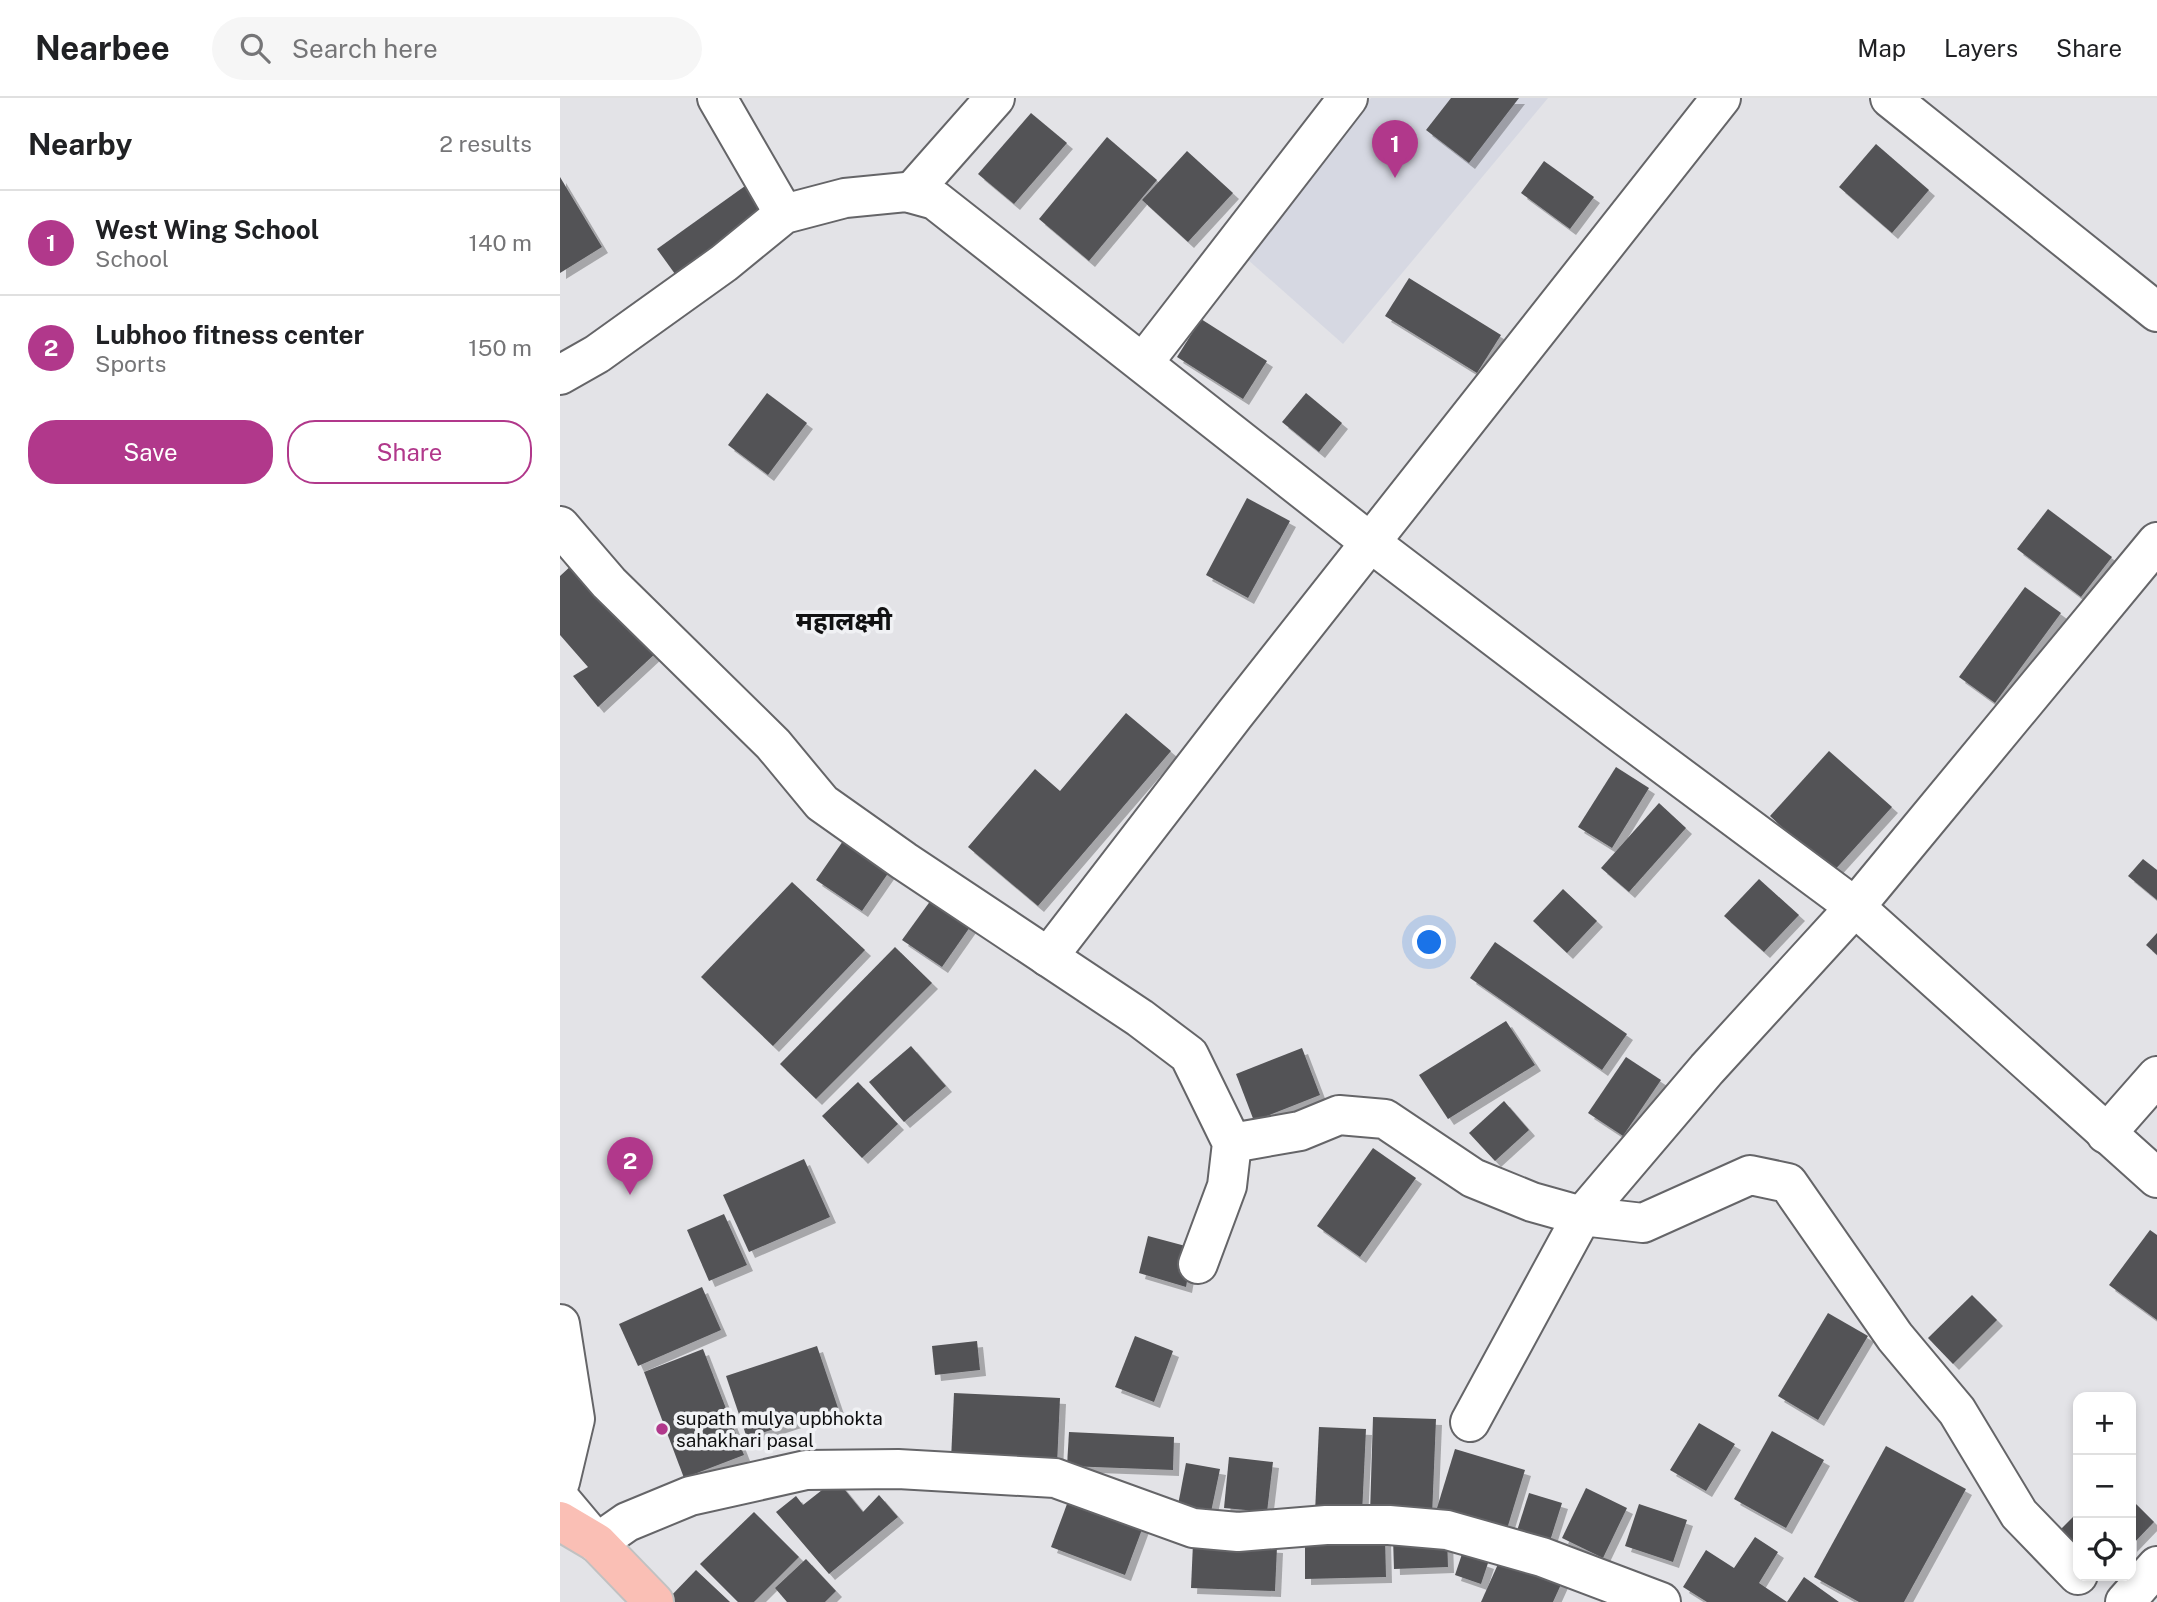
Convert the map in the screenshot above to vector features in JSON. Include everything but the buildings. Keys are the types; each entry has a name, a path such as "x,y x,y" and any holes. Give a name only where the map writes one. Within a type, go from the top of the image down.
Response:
{"main road":[{"path":"560,1521 597,1543 653,1602"}],"street":[{"path":"718,98 784,214"},
{"path":"911,193 995,98"},
{"path":"1143,363 1348,98"},
{"path":"1048,957 1234,714 1721,98"},
{"path":"1890,98 2157,312"},
{"path":"560,375 597,354 724,263 784,214 845,198 911,193 935,200 1371,542 1855,907 2157,1178"},
{"path":"560,526 609,583 773,744 822,803 1140,1018 1189,1055 1232,1143 1227,1186 1198,1264"},
{"path":"1470,1422 1582,1216 1707,1069 1855,907 2157,542"},
{"path":"2106,1134 2157,1076"},
{"path":"1232,1143 1300,1131 1339,1115 1385,1119 1473,1178 1532,1202 1582,1216 1643,1223 1750,1175 1788,1182 1895,1337 1957,1411 2019,1514 2073,1569"},
{"path":"560,1324 575,1419 560,1482"},
{"path":"560,1499 597,1543 626,1522 690,1496 806,1470 911,1469 1055,1478 1193,1528 1238,1532 1326,1524 1389,1524 1447,1530 1542,1557 1661,1602"},
{"path":"2124,1602 2157,1566"},
{"path":"2085,1581 2105,1602"}],"shaded area":[{"path":"1371,98 1548,98 1343,344 1247,259"}],"place":[{"name":"West Wing School","path":"1395,178"},
{"name":"Lubhoo fitness center","path":"630,1195"},
{"name":"supath mulya upbhokta sahakhari pasal","path":"662,1429"}],"district":[{"name":"महालक्ष्मी","path":"844,620"}]}
